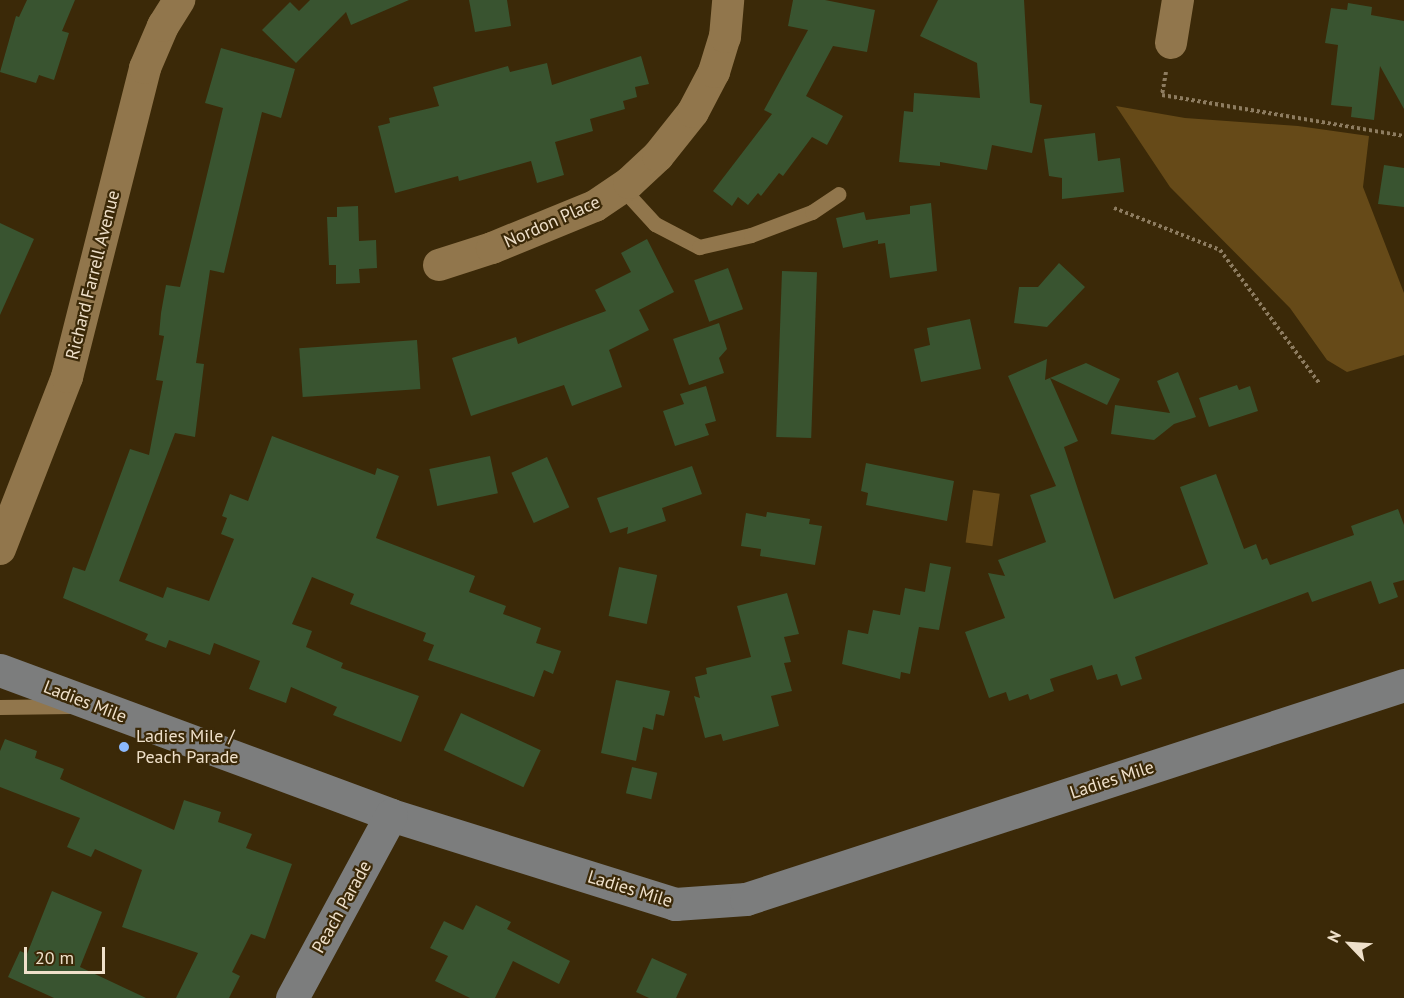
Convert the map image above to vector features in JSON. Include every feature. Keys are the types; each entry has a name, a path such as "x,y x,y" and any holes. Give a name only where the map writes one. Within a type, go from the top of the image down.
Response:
{"main road":[{"name":"Ladies Mile","path":"0,670 391,815 675,904 710,904 759,895 1404,685"},
{"name":"Peach Parade","path":"292,998 391,815"}],"street":[{"name":"Richard Farrell Avenue","path":"0,549 67,377 145,68 163,26 179,0"},
{"name":"Nordon Place","path":"440,264 492,248 595,206 622,188 658,156 693,112 717,63 725,37 728,0"},
{"path":"1171,43 1178,0"}],"lane":[{"path":"622,188 655,224 699,247 751,235 812,212 839,194"},
{"path":"0,707 95,706"}],"path":[{"path":"1171,43 1162,95 1404,136"},
{"path":"1114,208 1220,250 1319,384"}],"shaded area":[{"path":"1116,106 1185,118 1298,126 1369,136 1363,187 1404,293 1404,355 1347,372 1327,360 1290,308 1170,187"},
{"path":"973,490 1000,494 992,546 966,542"}],"building":[{"path":"27,0 75,0 62,31 69,33 54,80 39,75 36,83 0,72 16,16 19,17"},
{"path":"310,0 409,0 351,25 346,12 296,63 262,30 290,2 299,11"},
{"path":"469,0 507,0 511,26 475,32"},
{"path":"793,0 825,0 875,10 867,52 833,46 806,96 843,116 827,145 812,137 783,176 779,173 761,196 758,193 748,205 738,197 732,206 713,191 772,114 764,110 808,30 788,26"},
{"path":"938,0 1024,0 1030,103 1042,105 1032,153 992,145 987,170 940,162 940,166 899,162 904,111 913,112 914,93 980,98 977,63 920,36"},
{"path":"1348,3 1372,7 1371,15 1404,21 1404,109 1380,66 1374,120 1351,117 1352,107 1331,105 1338,45 1325,43 1331,8 1347,10"},
{"path":"221,48 295,69 281,118 262,112 224,273 210,270 196,363 204,364 195,437 175,433 119,581 163,598 167,587 209,601 234,539 221,534 227,518 222,516 230,494 248,501 272,436 375,475 377,468 399,476 376,538 475,576 469,592 506,606 503,614 541,628 536,643 561,651 553,674 544,670 534,697 428,660 434,645 423,641 426,633 350,604 354,594 312,577 292,624 312,631 306,647 343,663 341,668 419,696 401,742 333,715 337,707 291,687 286,703 249,689 260,661 214,643 210,655 169,640 166,648 145,640 148,634 63,598 73,567 85,571 130,449 149,455 163,381 156,380 164,336 159,335 161,313 166,285 180,287 223,108 205,103"},
{"path":"641,56 649,84 635,87 637,97 623,101 625,109 590,119 593,131 555,142 564,175 537,183 531,161 459,181 458,176 395,193 378,126 390,123 389,118 439,106 433,87 508,66 510,72 547,63 552,85"},
{"path":"1095,133 1098,161 1120,158 1124,192 1062,199 1062,178 1049,176 1044,139"},
{"path":"1384,165 1404,168 1404,207 1378,204"},
{"path":"931,203 937,271 890,278 885,243 878,244 878,240 843,248 836,218 864,212 866,220 910,214 910,206"},
{"path":"358,206 359,241 376,240 377,268 359,269 360,283 336,284 336,265 329,265 327,217 337,217 337,207"},
{"path":"0,223 34,239 0,315"},
{"path":"647,239 674,292 639,310 649,330 609,350 622,387 572,406 564,385 471,416 452,358 516,337 518,344 606,311 595,290 631,272 621,253"},
{"path":"1059,263 1085,287 1047,327 1014,323 1019,287 1038,287"},
{"path":"728,268 743,309 709,322 694,280"},
{"path":"782,271 817,272 811,438 776,437"},
{"path":"970,319 981,369 921,382 914,349 930,345 927,328"},
{"path":"719,323 727,349 719,358 724,373 689,385 673,339"},
{"path":"417,340 420,389 303,397 299,348"},
{"path":"1047,359 1045,380 1086,363 1120,379 1107,405 1050,378 1078,441 1064,447 1114,599 1208,564 1180,487 1216,474 1244,549 1256,544 1262,560 1267,558 1270,565 1354,535 1351,526 1398,509 1404,525 1404,580 1393,583 1398,597 1379,604 1371,581 1312,602 1308,592 1135,657 1142,679 1121,686 1117,674 1097,680 1092,665 1050,679 1054,691 1030,700 1028,694 1009,701 1006,692 989,698 965,632 1005,618 988,573 1005,576 998,560 1046,542 1030,495 1056,486 1008,376"},
{"path":"1178,372 1196,417 1174,424 1154,440 1111,434 1115,405 1170,413 1157,381"},
{"path":"1237,385 1239,390 1250,386 1258,411 1209,427 1199,398"},
{"path":"706,386 716,421 705,424 709,435 675,446 663,411 684,404 680,394"},
{"path":"490,456 498,493 437,506 429,469"},
{"path":"547,457 569,507 534,523 511,473"},
{"path":"866,463 954,481 947,521 866,505 868,493 861,491"},
{"path":"692,466 702,494 662,508 666,521 627,534 628,527 610,533 597,498"},
{"path":"767,512 810,519 809,524 822,526 815,565 760,556 761,549 741,546 746,513 766,517"},
{"path":"930,563 951,567 939,630 919,627 910,674 901,672 900,679 842,664 848,630 868,634 873,610 900,615 905,588 925,592"},
{"path":"619,567 657,575 647,624 609,616"},
{"path":"787,593 799,634 784,637 791,662 784,663 792,691 771,696 779,726 723,741 721,734 705,738 694,696 700,698 695,677 707,674 706,668 751,657 737,606"},
{"path":"616,680 670,691 664,716 656,714 653,730 643,727 636,761 601,753"},
{"path":"461,713 541,750 523,787 444,750"},
{"path":"5,739 37,751 35,758 64,769 60,779 174,830 184,800 221,812 218,822 252,834 246,848 292,864 265,939 251,934 232,972 240,976 229,998 176,998 198,953 122,927 142,870 95,849 91,857 67,847 80,818 0,787 0,751"},
{"path":"632,767 657,773 651,799 626,793"},
{"path":"52,891 102,912 80,967 146,998 54,998 8,977 20,951 27,954"},
{"path":"476,905 511,922 507,929 570,961 559,984 513,961 495,998 470,998 435,981 448,956 430,948 444,921 463,930"},
{"path":"652,958 687,974 676,998 649,998 636,992"}],"place":[{"name":"Ladies Mile / Peach Parade","path":"124,747"}]}
